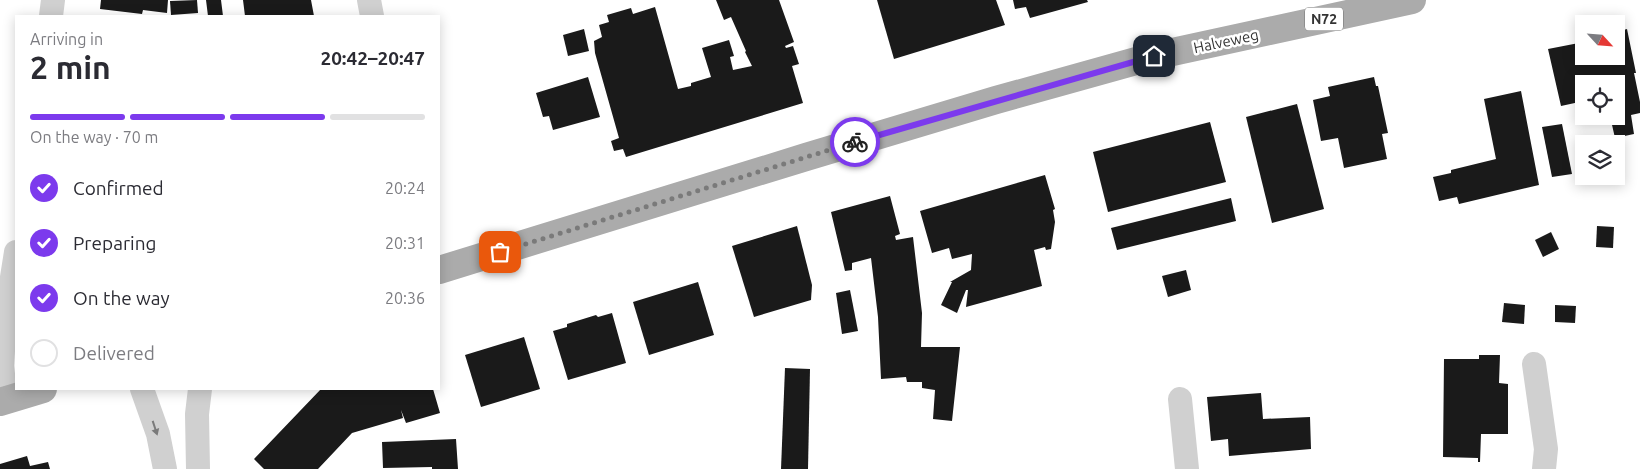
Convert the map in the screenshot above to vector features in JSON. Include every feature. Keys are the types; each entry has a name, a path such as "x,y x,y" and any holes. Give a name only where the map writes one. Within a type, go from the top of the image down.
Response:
{"main road":[{"name":"Halveweg","path":"440,270 825,151 1136,61 1412,0"},
{"path":"3,401 40,390"}],"street":[{"path":"51,15 53,0"},
{"path":"369,0 372,15"},
{"path":"3,401 2,366 5,322 15,258"},
{"path":"1534,364 1546,449 1544,469"},
{"path":"142,390 158,434 165,469"},
{"path":"198,469 197,414 200,390"},
{"path":"1180,399 1187,469"}],"building":[{"path":"101,0 168,0 167,13 143,10 142,14 100,9"},
{"path":"197,0 198,13 171,15 170,1"},
{"path":"206,0 221,0 223,15 208,15"},
{"path":"243,0 311,0 314,15 245,15"},
{"path":"716,0 779,0 794,42 785,46 786,48 793,46 799,64 792,66 803,103 626,157 623,149 614,151 611,141 619,138 595,53 594,41 602,37 599,25 609,22 607,15 631,8 633,14 655,7 678,89 691,86 691,83 711,77 702,48 729,40 734,56 730,57 733,70 752,66 731,17 724,20"},
{"path":"877,0 996,0 1005,25 894,59"},
{"path":"1013,0 1087,0 1088,2 1030,18 1026,7 1015,9"},
{"path":"584,29 589,51 568,56 563,35"},
{"path":"1627,29 1636,73 1634,73 1640,102 1640,113 1631,115 1634,134 1625,136 1614,135 1612,125 1625,125 1625,75 1575,75 1575,103 1561,106 1548,49 1575,44 1575,65 1625,65 1625,30"},
{"path":"588,77 600,117 553,130 549,116 543,117 536,93"},
{"path":"1374,77 1376,86 1378,86 1388,133 1382,134 1387,159 1344,168 1338,138 1321,141 1313,100 1330,96 1328,87"},
{"path":"1521,91 1539,185 1459,204 1457,197 1439,201 1433,177 1451,173 1451,170 1496,159 1484,99"},
{"path":"1297,104 1324,209 1272,223 1246,117"},
{"path":"1210,122 1226,182 1108,212 1093,152"},
{"path":"1562,124 1572,174 1552,177 1542,127"},
{"path":"1045,175 1055,209 1053,210 1055,222 1051,249 1046,250 1045,247 1034,250 1042,286 966,307 968,290 966,290 957,313 941,305 952,282 950,282 971,270 972,254 952,259 949,248 932,253 920,211"},
{"path":"890,196 900,234 895,236 896,240 913,237 922,313 921,347 960,347 952,421 933,419 935,390 922,388 922,382 907,382 906,377 881,379 878,317 871,258 852,263 852,270 845,271 831,212"},
{"path":"1231,198 1236,221 1117,250 1111,228"},
{"path":"797,226 812,285 811,300 754,317 732,246"},
{"path":"1597,226 1614,227 1613,248 1596,247"},
{"path":"1551,232 1559,249 1543,257 1535,240"},
{"path":"1186,270 1191,290 1168,297 1162,276"},
{"path":"698,282 714,335 649,355 633,302"},
{"path":"850,290 858,331 842,334 836,293"},
{"path":"1504,303 1525,305 1524,324 1502,322"},
{"path":"1555,305 1576,306 1575,323 1555,322"},
{"path":"612,313 626,363 568,380 553,331 567,327 567,324 596,315 598,317"},
{"path":"524,337 540,389 481,407 465,355"},
{"path":"1479,355 1500,355 1499,383 1508,384 1508,434 1481,434 1480,462 1478,462 1478,458 1443,457 1444,359 1479,359"},
{"path":"785,368 810,369 808,469 781,469"},
{"path":"320,390 433,390 440,413 406,423 401,410 403,418 352,433 318,469 264,469 254,459"},
{"path":"1261,393 1263,419 1310,417 1311,449 1229,456 1228,439 1211,441 1207,397"},
{"path":"456,439 458,469 432,469 432,467 383,468 382,442"},
{"path":"27,456 30,466 48,462 50,469 0,469 0,464"}],"way so far":[{"path":"500,252 855,142"}],"route":[{"path":"855,142 1154,56"}]}
